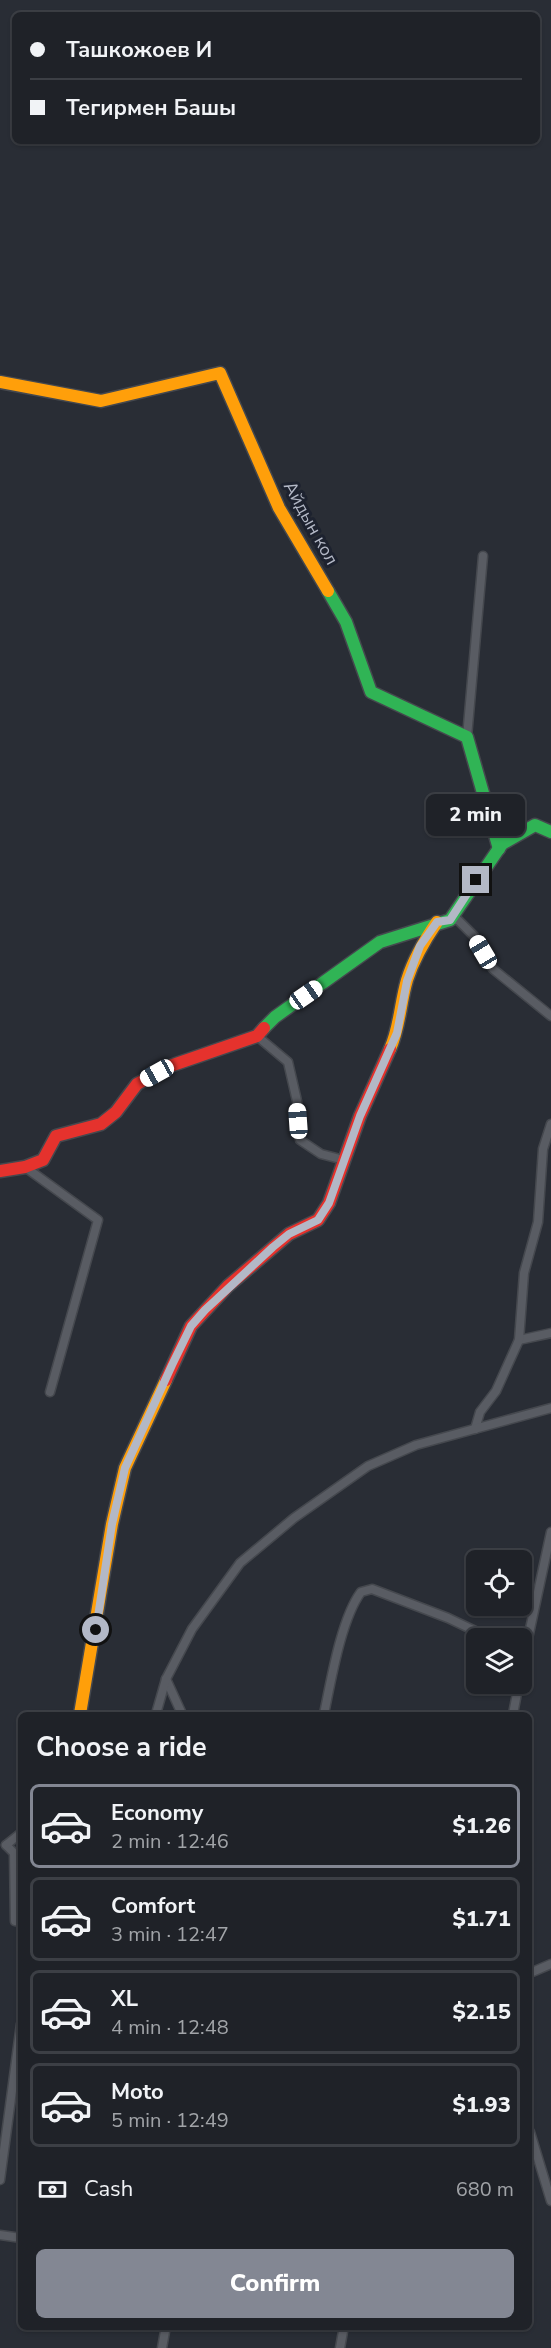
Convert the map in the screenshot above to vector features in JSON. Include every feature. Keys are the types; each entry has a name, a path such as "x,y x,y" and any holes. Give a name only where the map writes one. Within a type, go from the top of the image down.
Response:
{"street":[{"name":"Айдын кол","path":"0,382 101,401 220,373 279,508 346,622 371,692 467,737"},
{"path":"483,556 467,737 499,849"},
{"path":"450,920 499,849 512,837 535,825 551,832"},
{"path":"0,1171 26,1167 43,1160 56,1136 101,1124 116,1112 137,1084 170,1066 257,1036 274,1017 380,942 437,922 458,920 474,936 493,969 551,1016"},
{"path":"80,1712 112,1524 125,1468 191,1326 228,1286 273,1247 289,1234 318,1220 329,1203 344,1160 397,1033 407,981 420,946 437,922"},
{"path":"257,1036 288,1062 297,1101 300,1140 321,1154 344,1160"},
{"path":"475,1429 480,1412 496,1391 519,1340 524,1273 538,1222 543,1149 551,1124"},
{"path":"26,1167 99,1220 50,1392"},
{"path":"519,1340 551,1333"},
{"path":"157,1712 166,1679 192,1629 240,1563 294,1518 368,1466 416,1445 551,1408"},
{"path":"529,1628 551,1532"},
{"path":"324,1712 353,1603 361,1592 372,1589 469,1628"},
{"path":"166,1679 181,1712"},
{"path":"513,1712 517,1694"},
{"path":"18,1835 3,1845 14,1853 15,1921 18,1922"},
{"path":"532,1972 551,1964"},
{"path":"0,2180 18,2046"},
{"path":"532,2139 551,2201"},
{"path":"0,2235 18,2238"},
{"path":"162,2348 165,2330"},
{"path":"339,2348 343,2330"}],"traffic: fast":[{"path":"328,591 346,622 371,692 467,737 499,849"},
{"path":"264,1028 275,1017 380,942 450,920 502,844 535,825 551,832"}],"traffic: slow":[{"path":"0,382 101,401 220,373 279,508 328,591"},
{"path":"390,1049 410,972 437,922"},
{"path":"80,1712 112,1524 125,1468 166,1380"}],"traffic: jam":[{"path":"0,1171 25,1167 43,1160 56,1136 101,1124 116,1112 137,1084 170,1066 257,1036 264,1028"},
{"path":"166,1380 191,1326 228,1286 289,1234 318,1220 329,1203 360,1116 390,1049"}],"route":[{"path":"96,1630 112,1524 125,1468 191,1326 228,1286 273,1247 289,1234 318,1220 329,1203 360,1116 397,1033 407,981 420,946 437,922 450,920 476,880"}]}
